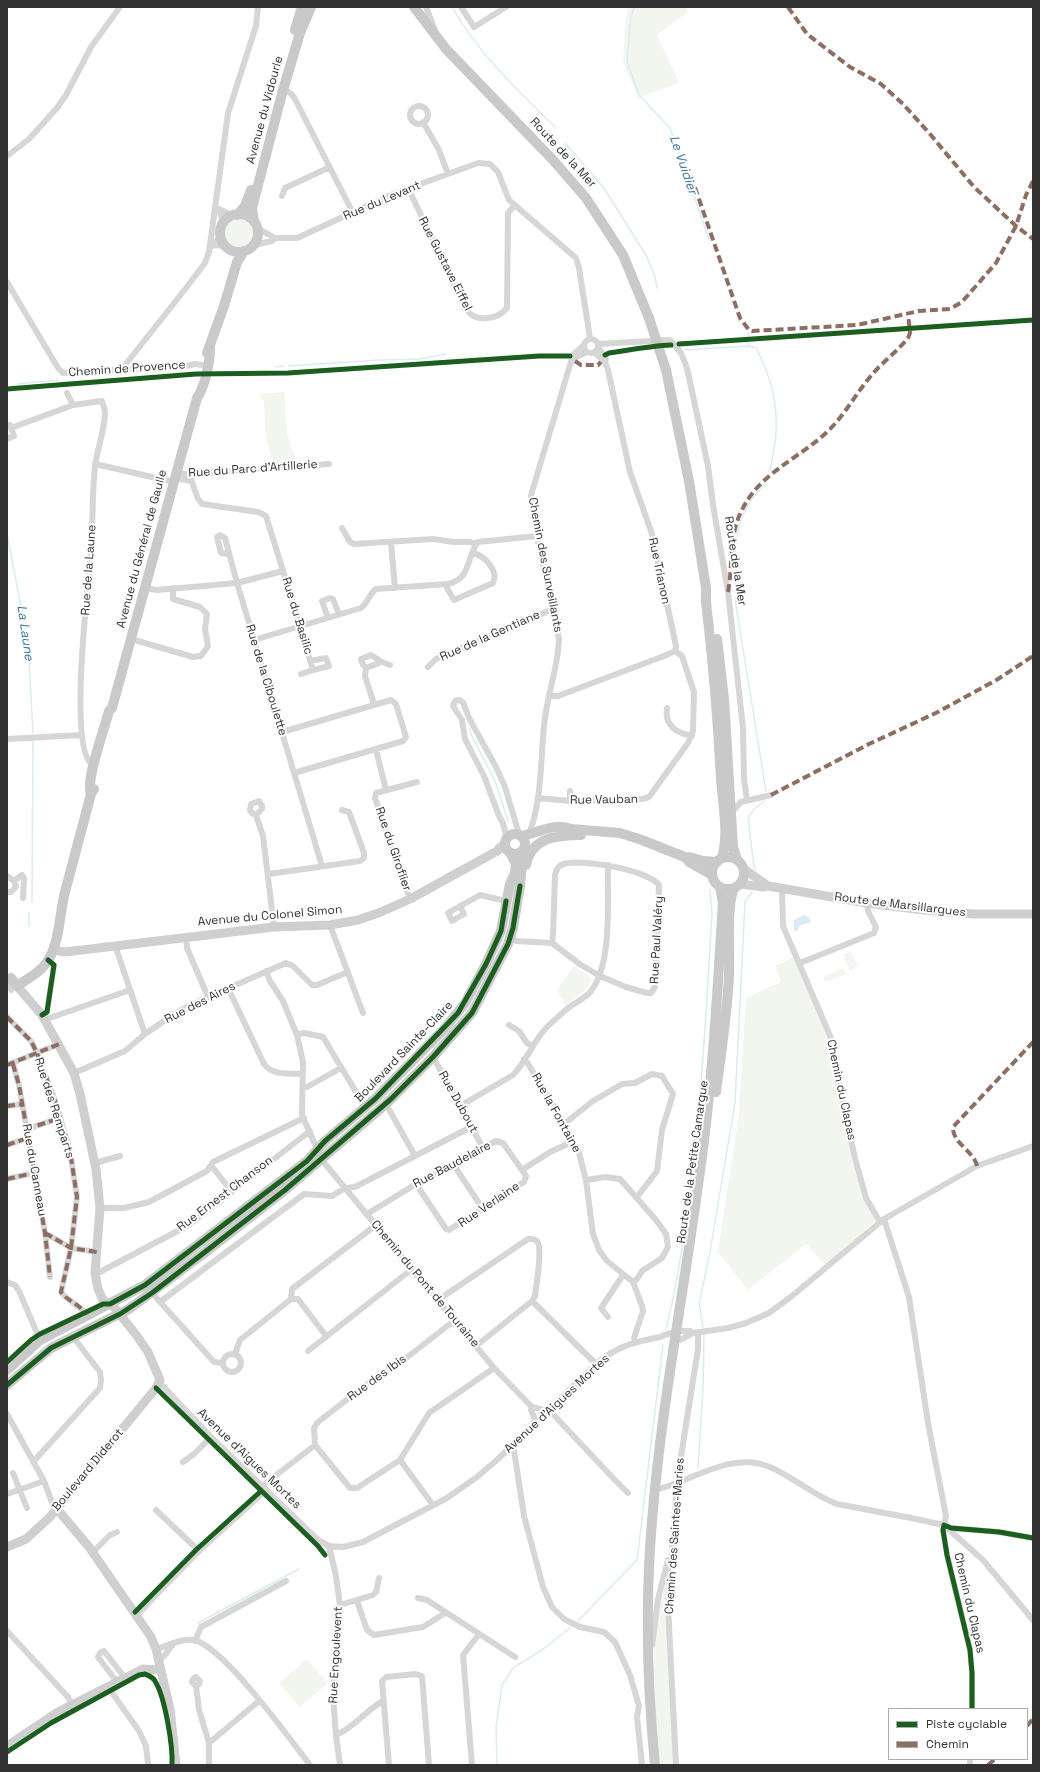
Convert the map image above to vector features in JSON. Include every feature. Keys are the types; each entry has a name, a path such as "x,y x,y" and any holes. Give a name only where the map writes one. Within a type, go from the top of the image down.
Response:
{"main road":[{"name":"Avenue du Vidourle","path":"235,215 245,206 251,188 302,7"},
{"name":"Avenue du Vidourle","path":"256,225 252,208 283,90 300,33 311,7"},
{"name":"Route de la Mer","path":"414,7 437,39 548,154 586,198 623,255 649,318 666,370 689,481 706,588 706,602 716,691 724,816 724,846 719,860"},
{"path":"220,314 220,305 232,260 220,234 224,223 235,215 249,217 256,225 258,234 254,245 244,251 236,252 227,247"},
{"path":"210,348 237,262 244,251"},
{"name":"Avenue du Général de Gaulle","path":"197,398 196,392 202,366 210,348"},
{"name":"Avenue du Général de Gaulle","path":"50,948 56,914 61,908 91,794 89,790 90,778 96,765 108,724 114,710 112,708 197,398 200,394 210,358 210,348"},
{"name":"Route de la Mer","path":"706,588 710,600 720,662 724,699 733,847 737,860"},
{"path":"571,829 568,831 545,834 536,838 517,854 506,847 512,834 523,835 538,827 567,827 571,829 620,833 687,858 690,857 703,861 719,860 730,857 737,860 744,869 744,874 737,886 729,889 720,887 714,882 712,875 713,868 719,860"},
{"path":"522,867 526,865 530,851 540,842 554,838 584,835 595,831"},
{"path":"523,835 525,841 524,849"},
{"name":"Avenue du Colonel Simon","path":"50,948 65,952 274,926 330,925 367,917 410,899 506,847"},
{"name":"Boulevard Sainte-Claire","path":"7,1370 40,1340 145,1284 316,1161 318,1149 325,1141 365,1107 446,1028 462,1008 486,964 501,930 506,900 516,868 506,847"},
{"name":"Boulevard Sainte-Claire","path":"7,1385 51,1348 120,1314 152,1293 274,1199 316,1161 386,1104 433,1056 472,1013 499,963 510,938 517,907 524,849"},
{"path":"687,858 689,862 712,875"},
{"name":"Route de Marsillargues","path":"744,869 768,886"},
{"name":"Route de Marsillargues","path":"737,886 768,886 868,903 948,913 1033,914"},
{"name":"Route de la Petite Camargue","path":"678,1336 703,1184 726,1018 729,978 731,904 737,886"},
{"name":"Route de la Petite Camargue","path":"655,1765 650,1718 648,1597 655,1490 662,1438 665,1430 709,1100 723,903 720,887"},
{"path":"11,985 38,971 48,960 50,948"},
{"path":"11,985 36,965 50,948"},
{"path":"11,985 43,1017 74,1073 90,1132 100,1208 95,1273 96,1283 103,1300 110,1304 120,1314 148,1352 159,1378 159,1382"},
{"path":"145,1284 152,1293"},
{"name":"Boulevard Diderot","path":"7,1547 26,1539 36,1531 57,1509 159,1382"},
{"path":"57,1509 93,1552 151,1636 170,1709 176,1765"},
{"path":"9,1742 58,1712 143,1669 157,1659"},
{"path":"143,1669 144,1665 157,1659"}],"street":[{"path":"7,156 29,139 66,95 91,47 120,7"},
{"path":"212,246 218,209 228,113 256,26 258,7"},
{"path":"426,7 435,29 437,39"},
{"path":"461,7 474,27 506,7"},
{"path":"283,90 289,92 294,97 353,212"},
{"path":"423,122 439,150 448,174"},
{"name":"Rue du Levant","path":"256,225 275,238 297,238 408,188 478,163 490,164 498,172 509,200 515,205"},
{"path":"282,196 285,188 330,167"},
{"name":"Rue Gustave Eiffel","path":"408,188 466,309 472,317 476,318 495,317 504,313 507,308 508,213 515,205"},
{"path":"515,205 576,258 579,268 590,338"},
{"path":"218,209 235,215"},
{"path":"218,209 224,223"},
{"path":"122,369 205,262 212,246 220,234"},
{"name":"Rue du Levant","path":"254,245 272,241 275,238"},
{"path":"212,246 227,247"},
{"name":"Chemin de Provence","path":"7,282 58,368 63,373 186,366 195,364 202,366"},
{"path":"587,352 584,345 586,340 590,338"},
{"path":"590,338 595,340 598,345 594,352"},
{"name":"Route de la Mer","path":"598,345 670,340 675,344 683,357 698,412 728,592 743,728 744,801"},
{"name":"Chemin des Surveillants","path":"538,827 538,798 545,716 558,656 559,639 531,499 531,491 572,358 574,354 584,345"},
{"name":"Rue Trianon","path":"598,345 606,359 605,362 630,472 652,534 676,646 675,651"},
{"path":"572,358 587,352 594,352 605,362"},
{"path":"7,439 14,436 9,427 74,405 67,393"},
{"name":"Rue de la Laune","path":"74,405 102,401 105,412 95,464 92,549 80,677 82,735 86,756 90,763 96,765"},
{"path":"95,464 191,481"},
{"name":"Rue du Parc d'Artillerie","path":"175,478 190,474 329,464"},
{"path":"190,474 198,499 202,504 258,512 266,516 283,571"},
{"path":"342,528 350,542 354,544 391,543 434,539 454,542 470,542 476,544"},
{"path":"254,640 361,608 372,592 376,590 458,582 461,579 476,544 480,541 538,536"},
{"path":"391,543 395,588"},
{"path":"448,584 447,588 454,600 493,583 494,575 492,566 473,552"},
{"name":"Rue de la Ciboulette","path":"228,554 322,866"},
{"name":"Rue du Basilic","path":"237,583 283,571 313,670"},
{"path":"145,588 157,590 237,583"},
{"path":"131,639 193,657 201,656 206,651 208,646 205,629 207,614 200,607 173,599 173,588"},
{"path":"328,618 322,601 330,598 332,599 339,614"},
{"name":"Rue de la Gentiane","path":"428,667 436,659 553,609"},
{"path":"550,696 558,696 675,651 682,656 694,692 692,736 678,732 670,727 666,714 667,708"},
{"path":"374,704 365,676 366,668 362,661 363,657 372,655 379,661 390,665"},
{"name":"Rue du Basilic","path":"301,674 329,666 326,658 310,662"},
{"path":"366,668 377,664 379,661"},
{"path":"282,732 391,700 395,702 406,738 403,741 376,750 294,773"},
{"path":"506,847 503,822 499,816 484,776 465,739 462,720 453,706 455,701 459,700 462,702 499,773 512,809 514,820 523,835"},
{"path":"7,739 82,735"},
{"name":"Rue Vauban","path":"538,798 570,801 649,797 692,736"},
{"path":"376,750 386,790"},
{"name":"Rue du Giroflier","path":"410,899 375,798 376,794 386,790 417,782"},
{"path":"730,790 744,801"},
{"path":"570,791 570,801"},
{"path":"731,813 744,801 771,795"},
{"path":"268,874 360,861 364,858 364,853 349,812 342,810"},
{"path":"256,815 263,836 274,926"},
{"name":"Rue Paul Valéry","path":"570,863 608,865 637,872 655,881 659,885 655,987 654,990 647,994 600,976 578,964 552,943 555,875 557,870 561,865 570,863"},
{"path":"460,1106 513,1076 532,1046 546,1028 565,1010 590,992 600,976 606,954 608,865"},
{"path":"14,881 22,875 24,878 23,898"},
{"path":"7,876 14,881"},
{"path":"7,892 11,892 14,889 14,881"},
{"name":"Chemin du Clapas","path":"782,889 783,926 831,1038 843,1104 866,1198 882,1220 909,1296 928,1423 946,1516 943,1530 947,1555 970,1650 972,1673 972,1708"},
{"path":"460,906 483,895 506,900"},
{"path":"800,964 874,933 876,927 868,911 868,903"},
{"path":"330,925 363,1013"},
{"path":"186,937 187,948 208,997"},
{"path":"510,938 516,941 552,943"},
{"path":"116,946 146,1034"},
{"path":"43,1017 48,1009 54,965 48,960"},
{"name":"Rue des Aires","path":"74,1073 125,1051 170,1016 266,971 290,963 309,983 317,985 348,972"},
{"path":"266,971 270,981 283,1001 296,1035 302,1056 304,1074 302,1112 318,1149"},
{"path":"228,988 264,1064 269,1070 273,1072 304,1074"},
{"path":"43,1017 130,990"},
{"name":"Rue des Remparts","path":"7,1017 30,1040 37,1053 70,1151 76,1197 71,1248 62,1292 64,1296 83,1309 87,1316"},
{"path":"510,1025 519,1031 527,1043 532,1046"},
{"path":"296,1035 304,1033 323,1037 365,1107"},
{"path":"9,1062 59,1044"},
{"name":"Rue Dubout","path":"433,1056 483,1148"},
{"name":"Rue la Fontaine","path":"524,1059 564,1124 572,1142 578,1149 586,1180 593,1234 599,1250 607,1261 633,1282"},
{"name":"Rue du Canneau","path":"9,1062 22,1104 45,1233 50,1277"},
{"path":"303,1088 341,1068"},
{"path":"564,1124 593,1101 622,1084 635,1083 652,1074 659,1074 664,1078 673,1094 662,1130 657,1171 637,1197"},
{"path":"7,1106 22,1104"},
{"path":"386,1104 415,1156"},
{"path":"27,1131 33,1126 60,1118"},
{"path":"100,1208 124,1208 149,1202 207,1170 213,1162 304,1118"},
{"path":"160,1302 304,1194 332,1196 345,1188 355,1187 472,1127"},
{"name":"Rue Ernest Chanson","path":"95,1273 98,1273 188,1225 310,1131"},
{"path":"7,1145 28,1138"},
{"name":"Rue Baudelaire","path":"367,1214 416,1184 496,1141 503,1143 522,1170"},
{"path":"522,1170 550,1152 572,1142"},
{"path":"678,1336 690,1331 695,1333 728,1328 746,1323 769,1313 792,1296 882,1220 977,1166 1033,1146"},
{"path":"95,1163 120,1156"},
{"name":"Chemin du Pont de Touraine","path":"316,1161 345,1188 494,1368 532,1407 551,1412 612,1478 628,1493"},
{"path":"453,1164 483,1209"},
{"path":"211,1165 231,1191"},
{"name":"Rue Verlaine","path":"416,1184 446,1229 449,1230 524,1182 526,1176 522,1170"},
{"path":"7,1178 34,1173"},
{"path":"586,1180 606,1177 620,1179 637,1197 666,1234 668,1247 662,1258 642,1271 633,1282 643,1311 634,1338 635,1342"},
{"path":"291,1299 292,1289 376,1225"},
{"path":"45,1233 71,1248 97,1252"},
{"path":"438,1300 528,1239 534,1239 539,1244 540,1251 535,1296 532,1301 476,1346"},
{"path":"308,1351 412,1269"},
{"path":"608,1317 601,1308 623,1275"},
{"path":"7,1282 15,1285 19,1291 40,1340"},
{"path":"152,1293 214,1362 223,1364 229,1371 236,1370 240,1367 241,1362 235,1354"},
{"path":"235,1354 240,1340 291,1299 298,1299 326,1336"},
{"path":"532,1301 596,1364"},
{"name":"Rue des Ibis","path":"315,1445 314,1428 318,1422 380,1374 401,1362 455,1320"},
{"name":"Avenue d'Aigues Mortes","path":"159,1382 211,1437 318,1540 329,1546 343,1547 363,1542 433,1506 477,1477 596,1364 614,1350 635,1342 660,1337 664,1334 678,1336 695,1333"},
{"name":"Chemin des Saintes-Maries","path":"676,1765 668,1605 677,1482 698,1349 695,1333"},
{"path":"33,1462 100,1388 100,1372 74,1338"},
{"path":"223,1364 225,1357 230,1354 235,1354"},
{"path":"137,1615 199,1551 264,1488 315,1445 350,1488 357,1488 400,1460 429,1413 494,1368"},
{"name":"Chemin du Pont de Touraine","path":"532,1407 531,1410 536,1422"},
{"path":"7,1414 44,1481 57,1509"},
{"path":"183,1462 194,1454 211,1437"},
{"path":"511,1446 514,1450 528,1535 543,1587 552,1607 564,1619 580,1627 604,1632 615,1642 630,1675 639,1706 637,1717 642,1765"},
{"path":"400,1460 433,1506"},
{"path":"655,1490 703,1472 729,1465 741,1463 760,1464 770,1467 826,1500 837,1504 944,1525 951,1528 998,1532 1033,1538"},
{"path":"13,1473 28,1508"},
{"path":"7,1494 44,1481"},
{"path":"156,1510 199,1551"},
{"path":"944,1525 983,1560 1033,1620"},
{"path":"93,1552 110,1535 118,1532"},
{"path":"649,1678 658,1599 672,1545"},
{"name":"Rue Engoulevent","path":"329,1546 336,1576 340,1605 333,1696 340,1765"},
{"path":"340,1605 357,1601 376,1592 379,1578"},
{"path":"195,1641 201,1627 286,1581"},
{"path":"418,1598 427,1600 515,1657"},
{"path":"357,1601 367,1630 374,1635 423,1627 445,1613"},
{"path":"7,1631 68,1697 72,1705"},
{"path":"472,1765 463,1655 479,1634"},
{"path":"157,1659 173,1644 186,1640 205,1644 219,1656 259,1701 310,1765"},
{"path":"157,1659 165,1655 173,1644"},
{"path":"104,1651 121,1680 98,1657 101,1652 104,1651"},
{"path":"388,1765 382,1681 386,1677 416,1674 422,1676 430,1765"},
{"path":"196,1686 199,1710 209,1743 209,1765"},
{"path":"108,1687 139,1731 146,1746 148,1765"},
{"path":"209,1743 259,1701"},
{"path":"336,1735 342,1732 375,1705 383,1701"}],"shaded area":[{"path":"628,7 685,7 688,12 657,35 679,83 638,98 623,61"},
{"path":"239,219 249,223 253,233 249,243 239,247 229,243 225,233 229,223"},
{"path":"284,392 287,433 296,461 268,463 271,457 265,434 264,401 260,394"},
{"path":"804,915 810,918 811,922 799,926 798,930 794,932 794,920"},
{"path":"851,951 858,966 850,971 843,955"},
{"path":"794,957 830,1043 863,1194 876,1220 826,1266 806,1244 748,1290 718,1252 739,1113 746,998 781,982 775,966"},
{"path":"574,966 589,976 592,980 584,991 566,1006 557,990"},
{"path":"843,968 846,974 825,982 823,977"},
{"path":"669,1565 675,1765 660,1765 655,1725 654,1640"},
{"path":"307,1659 328,1683 300,1707 279,1683"}],"waterway":[{"path":"452,7 462,24 486,55 513,85 555,127"},
{"name":"Le Vuidier","path":"634,7 631,17 627,61 639,95 670,128 709,239"},
{"path":"565,143 604,188 647,257 655,277 657,288"},
{"name":"Le Vuidier","path":"748,341 749,346"},
{"path":"685,350 749,346 756,348 769,379 776,412 776,434 770,471"},
{"path":"289,366 420,359 446,354"},
{"path":"276,367 284,366"},
{"path":"18,384 58,380"},
{"path":"735,572 736,546 741,521 750,502 768,478"},
{"name":"La Laune","path":"7,534 28,643 33,733"},
{"path":"736,579 736,606 766,791"},
{"path":"470,729 471,734 495,781 508,821"},
{"name":"La Laune","path":"32,902 33,741"},
{"path":"756,870 754,867 748,818 754,809 765,801"},
{"path":"666,1329 681,1256 696,1138 712,914 710,890"},
{"path":"703,1328 699,1303 710,1252 735,1103 745,902 752,892"},
{"name":"La Laune","path":"29,912 29,926"},
{"path":"698,1468 703,1389 704,1335"},
{"path":"578,1621 637,1560 663,1345"},
{"path":"198,1623 299,1569"},
{"path":"497,1765 496,1727 502,1685 513,1668 542,1650 570,1628"}],"marked path":[{"path":"788,7 807,34 850,67 881,84 903,104 974,187 1016,226 1033,239"},
{"path":"691,176 740,318 749,330 752,331 857,325 919,311 950,309 962,302 996,263 1016,226 1026,195 1033,181"},
{"path":"728,592 734,533 740,514 748,500 767,478 815,442 833,426 874,372 908,338 910,333 908,314"},
{"path":"575,361 581,365 598,365 601,362"},
{"path":"771,795 869,744 938,712 998,679 1033,656"},
{"path":"7,1017 31,1041 37,1053 55,1101 70,1151 77,1197 71,1248 61,1292 81,1308 86,1315"},
{"path":"977,1166 972,1156 956,1138 953,1127 1033,1042"},
{"path":"7,1065 59,1044"},
{"path":"13,1064 19,1085 45,1233 50,1277"},
{"path":"7,1106 22,1104"},
{"path":"27,1131 33,1127 60,1118"},
{"path":"7,1145 28,1138"},
{"path":"7,1179 34,1173"},
{"path":"45,1233 71,1248 97,1252"},
{"path":"1028,1725 1033,1719"},
{"path":"988,1765 994,1760"}],"cycle path":[{"path":"679,344 1033,320"},
{"path":"605,355 632,349 671,345"},
{"path":"7,389 196,374 288,373 539,356 570,356"},
{"path":"7,1385 51,1348 120,1314 152,1293 285,1190 391,1099 433,1057 472,1013 508,944 513,928 520,886"},
{"path":"7,1362 31,1340 40,1334 103,1304 110,1304 145,1285 307,1161 325,1141 375,1099 458,1013 486,964 501,931 506,901"},
{"path":"42,1015 47,1012 54,965 48,960"},
{"path":"156,1388 318,1546 325,1555"},
{"path":"135,1612 197,1549 261,1491"},
{"path":"972,1708 972,1673 970,1650 947,1555 943,1530 944,1525 951,1528 999,1532 1033,1538"},
{"path":"7,1752 51,1723 139,1675 145,1674 154,1680 159,1688 162,1698 170,1734 172,1765"}]}
